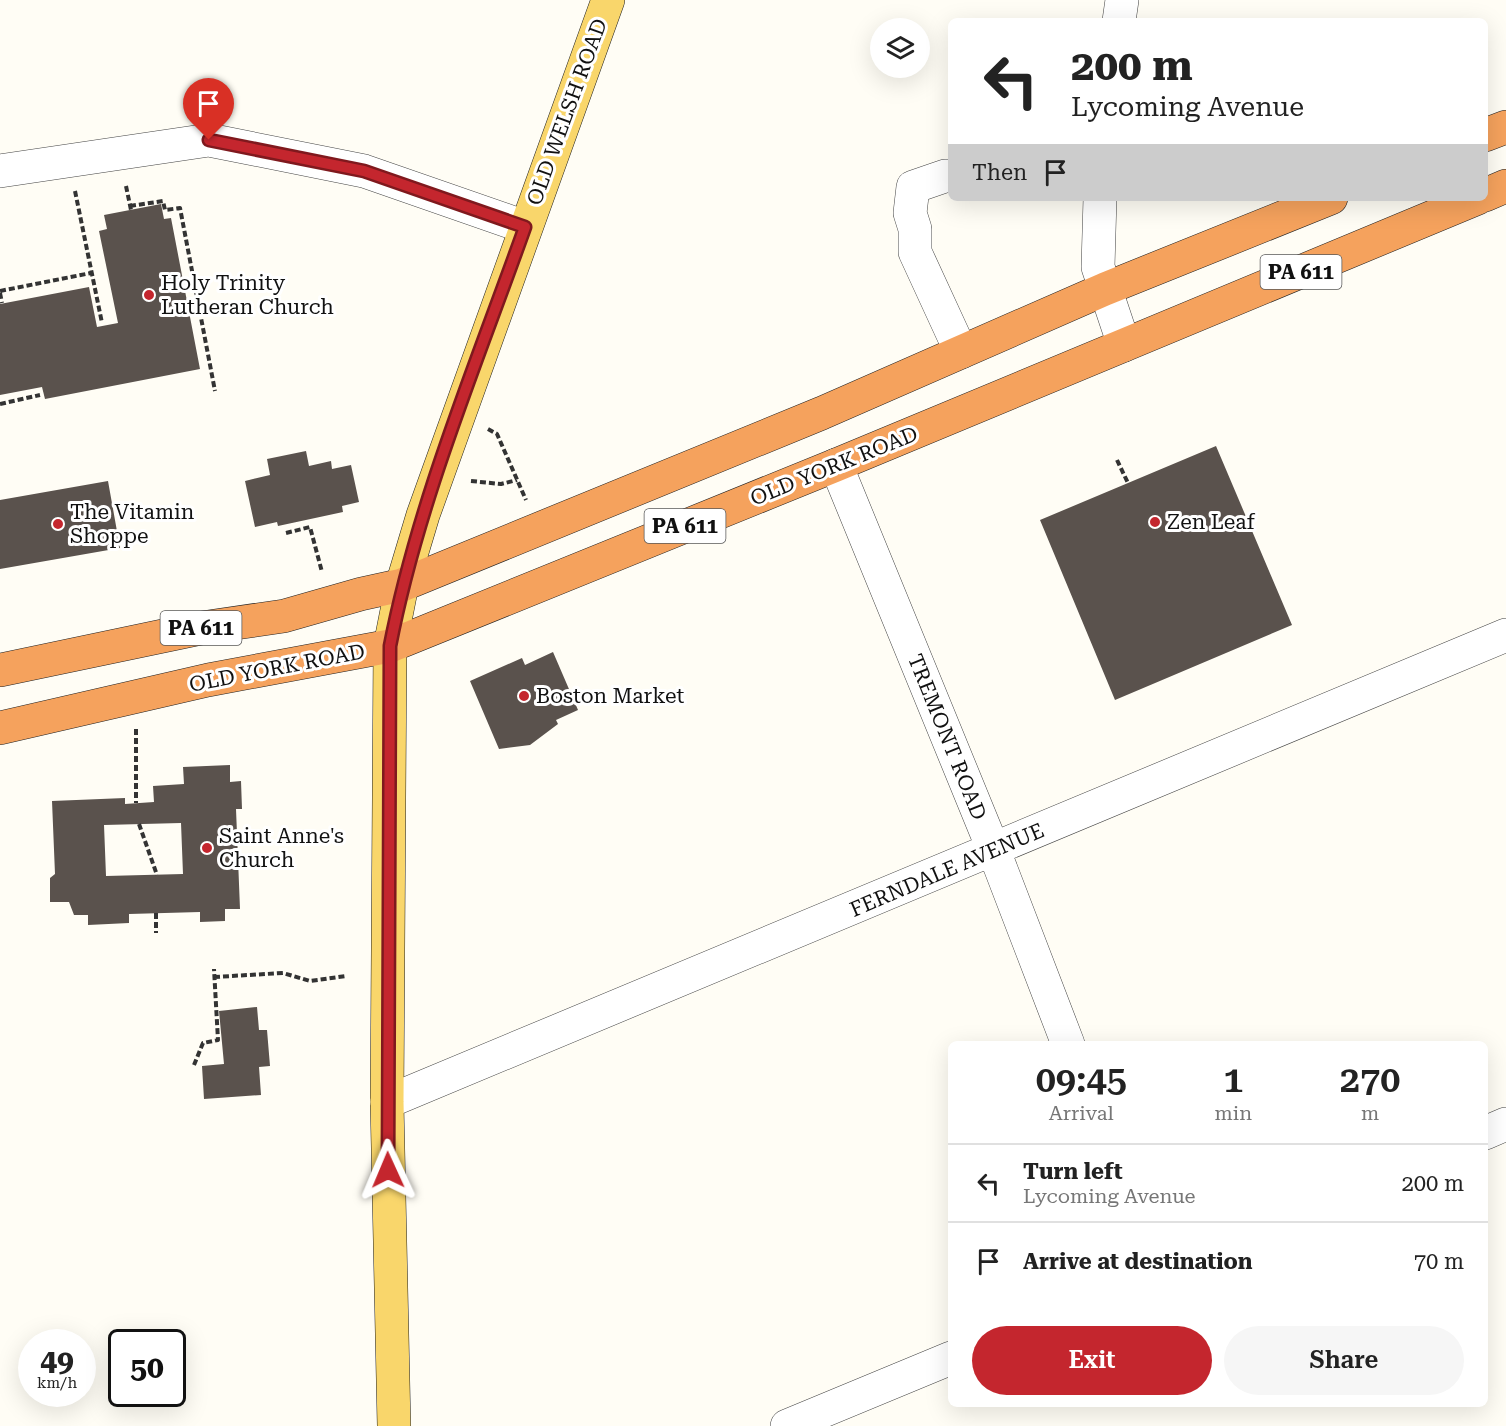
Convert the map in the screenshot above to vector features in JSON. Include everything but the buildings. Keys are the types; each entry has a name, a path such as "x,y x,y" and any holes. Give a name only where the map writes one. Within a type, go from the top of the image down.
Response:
{"highway":[{"path":"1488,134 1506,127"},
{"path":"1488,194 1506,186"},
{"name":"PA 611","path":"0,670 201,628 284,616 402,585 822,413 1105,289 1324,201"},
{"name":"OLD YORK ROAD","path":"0,728 208,680 390,646 836,465 1471,201"}],"main road":[{"name":"OLD WELSH ROAD","path":"394,1426 387,1102 390,646 402,585 426,505 608,0"}],"street":[{"path":"1119,18 1122,0"},
{"path":"0,171 209,140 364,171 525,227"},
{"path":"948,176 913,187 910,213 915,228 934,239 968,349"},
{"path":"1100,201 1098,267 1124,345"},
{"name":"TREMONT ROAD","path":"836,465 994,851 1067,1041"},
{"name":"FERNDALE AVENUE","path":"387,1102 994,851 1506,635"},
{"path":"1488,1132 1506,1124"},
{"path":"787,1426 948,1359"}],"path":[{"path":"125,179 131,208 163,201 165,210 180,208 215,391"},
{"path":"73,181 102,323"},
{"path":"2,303 0,292 91,273"},
{"path":"0,404 40,395"},
{"path":"484,426 496,434 524,494"},
{"path":"1118,460 1128,483"},
{"path":"463,482 501,484 517,480"},
{"path":"286,533 310,527 321,565"},
{"path":"136,728 136,803"},
{"path":"139,824 157,875"},
{"path":"156,913 156,933"},
{"path":"194,1065 203,1043 218,1040 214,969"},
{"path":"214,977 283,973 310,981 346,976"}],"place":[{"name":"Holy Trinity Lutheran Church","path":"149,295"},
{"name":"Zen Leaf","path":"1155,522"},
{"name":"The Vitamin Shoppe","path":"58,524"},
{"name":"Boston Market","path":"524,696"},
{"name":"Saint Anne's Church","path":"207,848"}],"route":[{"path":"209,140 364,171 525,227 412,549 390,646 388,1170"}]}
